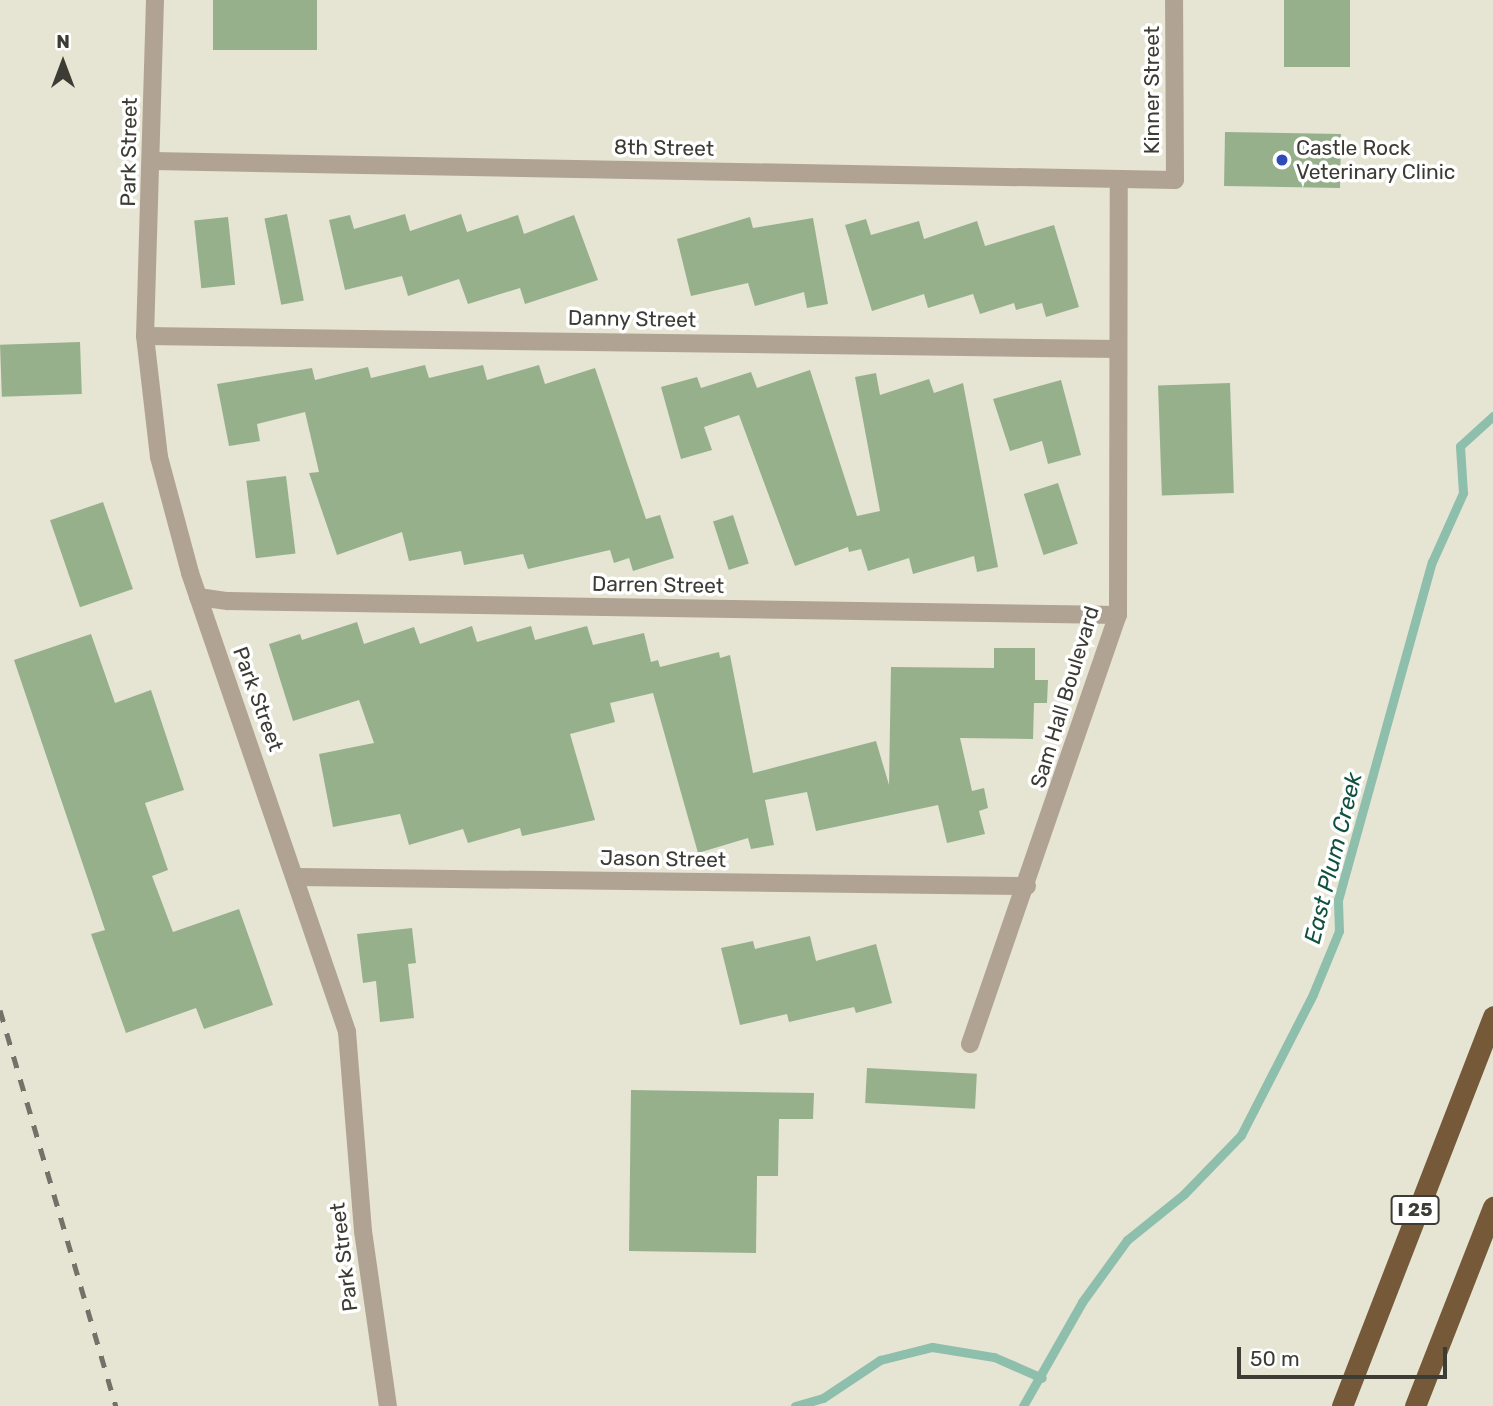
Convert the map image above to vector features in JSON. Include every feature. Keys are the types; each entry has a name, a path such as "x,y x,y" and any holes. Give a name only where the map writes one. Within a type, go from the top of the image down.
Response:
{"highway":[{"name":"I 25","path":"1342,1406 1493,1016"},
{"path":"1415,1406 1493,1207"},
{"path":"1455,1300 1493,1230"}],"street":[{"name":"Park Street","path":"155,0 145,336 166,491 198,597 298,877 347,1032 368,1270 388,1406"},
{"name":"Kinner Street","path":"1174,0 1175,180"},
{"name":"8th Street","path":"152,161 1175,180"},
{"name":"Sam Hall Boulevard","path":"970,1044 1027,886 1118,615 1119,180"},
{"name":"Danny Street","path":"145,336 1118,349"},
{"name":"Darren Street","path":"198,597 229,601 1118,615"},
{"name":"Jason Street","path":"298,877 1027,886"}],"building":[{"path":"213,0 317,0 317,50 213,50"},
{"path":"1284,0 1350,0 1350,67 1284,67"},
{"name":"Castle Rock Veterinary Clinic","path":"1225,132 1341,134 1340,188 1224,186"},
{"path":"287,214 304,300 281,305 264,218"},
{"path":"405,214 410,231 461,214 467,232 518,215 524,234 574,215 598,280 525,304 520,288 468,304 459,279 408,296 402,276 345,290 329,220 350,215 354,229"},
{"path":"228,217 235,285 201,288 194,221"},
{"path":"750,217 753,228 813,218 828,304 807,308 804,292 755,306 748,283 691,296 677,239"},
{"path":"866,219 871,235 919,221 924,239 977,221 985,246 1054,225 1079,307 1046,317 1042,303 1016,310 1014,303 980,314 973,294 928,308 924,294 872,311 845,225"},
{"path":"80,342 82,394 2,397 0,345"},
{"path":"425,365 429,378 483,365 487,380 539,365 545,384 595,368 646,519 660,515 674,558 633,571 629,558 614,563 610,550 528,569 523,554 464,565 461,551 409,561 402,532 337,555 309,473 319,472 305,412 257,424 260,441 229,446 217,384 312,368 315,380 368,367 371,378"},
{"path":"810,370 857,516 880,511 855,377 876,373 880,395 929,379 934,393 963,383 998,567 977,572 974,556 913,574 909,558 868,571 861,549 849,552 848,547 795,566 739,415 704,427 712,450 681,459 661,387 697,377 701,388 751,372 757,388"},
{"path":"1061,380 1081,455 1048,464 1042,441 1010,451 993,399"},
{"path":"1230,383 1234,493 1162,495 1158,386"},
{"path":"286,476 296,553 256,558 246,481"},
{"path":"1058,483 1078,544 1044,555 1024,494"},
{"path":"103,502 133,589 80,607 50,520"},
{"path":"733,515 749,564 729,570 713,521"},
{"path":"357,622 364,644 414,627 420,644 472,626 477,642 531,626 535,640 587,626 593,645 644,633 651,662 658,660 660,667 719,652 720,658 730,655 753,773 876,741 889,785 891,667 994,668 994,648 1035,648 1035,680 1048,680 1047,703 1034,703 1033,739 960,738 972,791 984,788 988,808 979,811 985,834 947,843 938,805 816,831 807,792 765,800 774,845 751,849 748,838 698,853 653,693 610,703 615,722 570,734 595,820 522,836 520,828 468,843 463,829 409,845 400,814 333,827 319,754 374,743 359,700 293,721 269,644 300,634 302,640"},
{"path":"91,634 115,703 151,690 184,790 145,803 168,870 152,876 173,932 239,909 273,1005 204,1029 196,1008 126,1033 91,934 105,930 14,660"},
{"path":"412,928 416,963 408,964 414,1018 380,1022 376,981 363,983 357,934"},
{"path":"810,936 816,961 876,944 892,1003 856,1013 854,1007 789,1022 787,1014 740,1025 721,948 753,941 755,949"},
{"path":"867,1068 977,1074 975,1109 865,1103"},
{"path":"631,1090 814,1093 813,1119 779,1119 778,1176 757,1176 756,1253 629,1251"}],"waterway":[{"name":"East Plum Creek","path":"1023,1406 1082,1302 1127,1240 1184,1194 1241,1135 1313,994 1339,931 1338,900 1432,562 1463,493 1460,446 1493,416"},
{"path":"795,1406 823,1398 880,1360 932,1347 994,1357 1042,1378"}],"railway":[{"path":"0,1010 116,1406"}],"place":[{"name":"Castle Rock Veterinary Clinic","path":"1282,160"}]}
